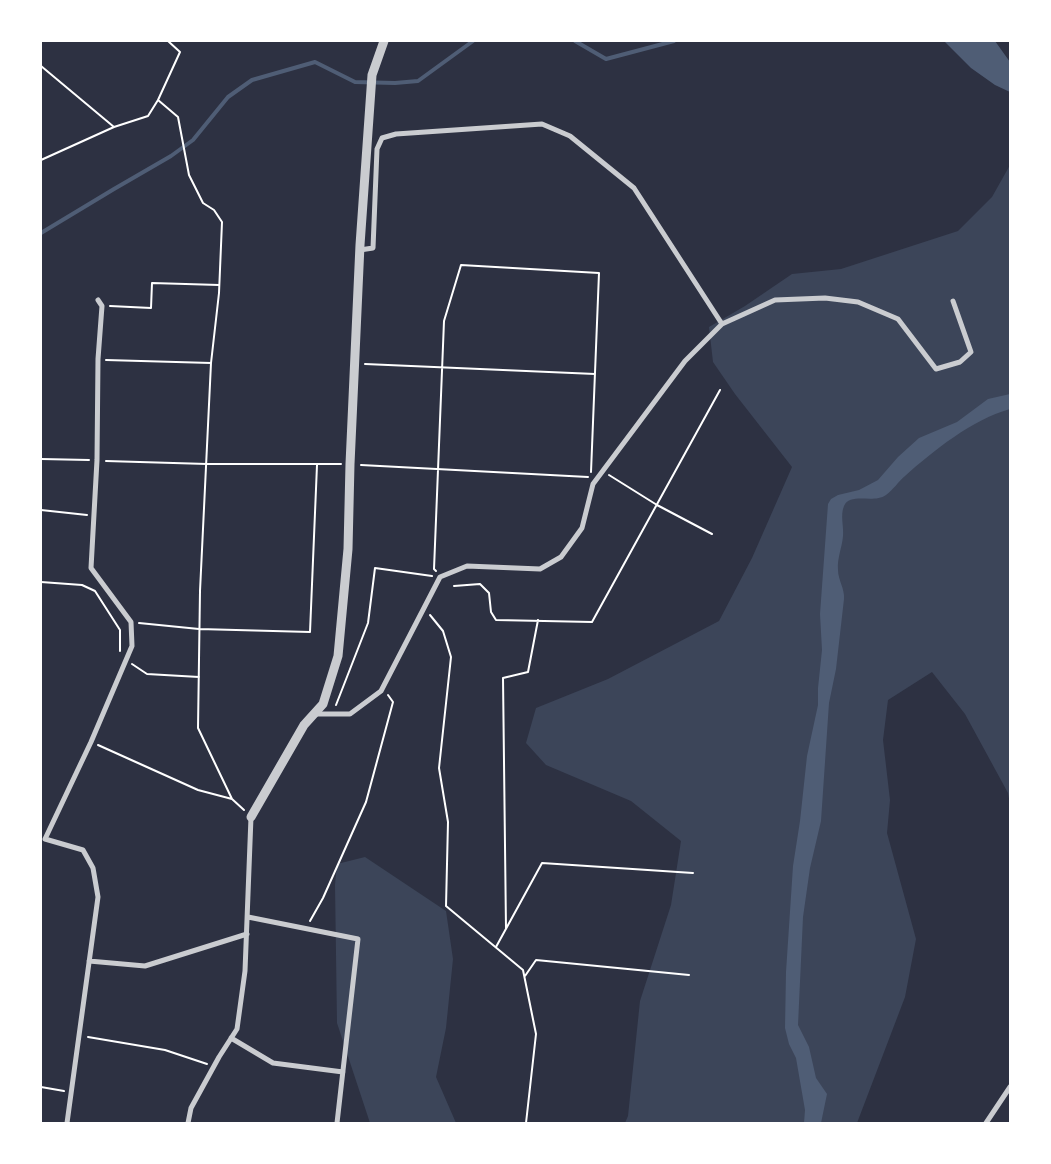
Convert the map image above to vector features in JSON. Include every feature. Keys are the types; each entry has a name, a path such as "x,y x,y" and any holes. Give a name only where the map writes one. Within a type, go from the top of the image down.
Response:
{"street":[{"path":"188,1123 191,1108 214,1066 237,1030 243,997 251,817 304,725 322,704 338,656 348,549 360,248 372,75 384,41"},
{"path":"360,248 373,248 377,149 382,138 396,134 542,124 570,136 634,188 722,324"},
{"path":"314,714 350,714 381,691 440,577 467,566 540,569 561,557 582,528 593,484 685,361 722,324 775,300 825,298 858,302 898,319 936,369 960,362 971,352 953,301"},
{"path":"67,1123 98,897 93,868 84,850 45,839 91,742 132,646 131,622 91,568 97,460 98,359 102,306 98,300"},
{"path":"248,917 358,939 337,1123"},
{"path":"89,961 145,966 247,934"},
{"path":"231,1038 273,1063 343,1072"},
{"path":"986,1123 1010,1088"}],"path":[{"path":"41,160 114,127 148,116 158,100 180,52 168,41"},
{"path":"41,66 114,127"},
{"path":"158,100 178,117 189,175 203,203 214,210 222,222 219,286 211,364 199,628 198,728 232,799 251,817"},
{"path":"41,459 207,464 350,464 438,470 591,477 599,273 461,265 444,321 438,470 434,569 440,577"},
{"path":"102,306 151,308 152,283 219,286"},
{"path":"98,359 211,364"},
{"path":"355,364 595,374"},
{"path":"454,586 480,584 489,593 491,612 496,620 592,622 720,390"},
{"path":"131,622 199,628 310,632 317,464"},
{"path":"602,471 712,534"},
{"path":"41,510 94,516"},
{"path":"336,705 368,623 375,568 440,577"},
{"path":"41,582 82,585 95,591 120,630 120,654"},
{"path":"423,607 444,631 451,657 440,768 448,822 446,906 523,970 536,1034 526,1123"},
{"path":"506,929 503,678 528,672 538,620"},
{"path":"126,660 147,674 198,677"},
{"path":"306,928 323,898 366,802 393,702 383,687"},
{"path":"91,742 198,790 232,799"},
{"path":"495,947 542,863 693,873"},
{"path":"525,976 536,960 690,975"},
{"path":"79,1036 165,1050 214,1066"},
{"path":"41,1087 72,1092"}],"shaded area":[{"path":"944,41 995,41 1010,62 1010,92 995,85 971,68"},
{"path":"1010,165 1010,804 1008,793 965,714 932,672 888,700 883,740 890,800 887,833 916,939 905,997 857,1123 625,1123 628,1116 640,1001 671,905 681,841 631,801 546,765 526,743 536,708 608,679 719,621 752,558 792,467 735,394 713,362 709,327 745,306 792,274 841,269 958,231 992,197"},
{"path":"1010,394 1010,409 982,420 941,446 902,478 886,495 875,499 851,500 844,506 842,517 843,536 838,574 844,599 836,669 829,703 821,821 810,868 803,917 798,1025 809,1047 816,1078 827,1094 821,1123 804,1123 805,1110 796,1058 789,1044 785,1028 786,972 793,866 807,756 818,705 822,650 820,614 828,504 831,499 838,495 859,490 878,480 898,457 919,438 957,422 988,399"},
{"path":"365,857 446,911 453,959 446,1028 436,1077 456,1123 370,1123 337,1023 335,885 337,864"}],"waterway":[{"path":"41,233 171,156 193,140 228,97 252,80 315,62 355,82 395,83 418,81 473,41"},
{"path":"575,41 606,59 674,41"}]}
